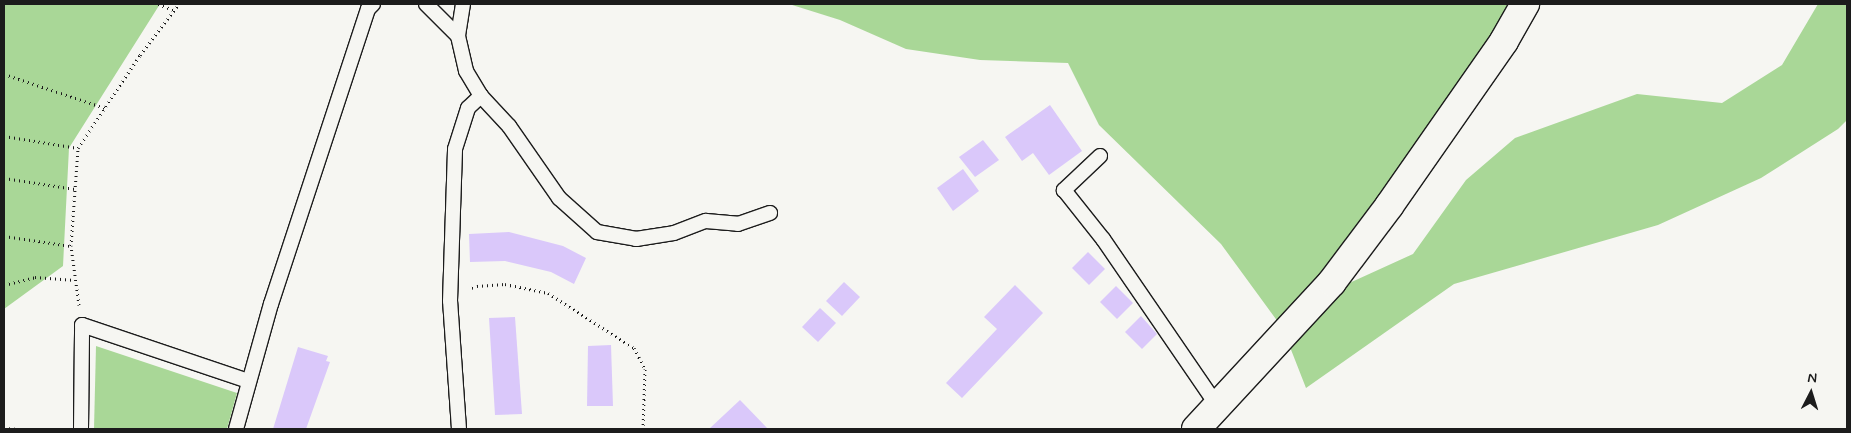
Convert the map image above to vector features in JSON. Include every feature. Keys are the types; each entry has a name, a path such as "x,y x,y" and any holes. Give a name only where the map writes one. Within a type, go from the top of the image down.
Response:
{"street":[{"path":"1196,429 1332,282 1389,206 1504,41 1525,4"}],"lane":[{"path":"236,429 248,382 365,18 373,4"},
{"path":"426,4 458,36"},
{"path":"463,4 458,36 466,71 481,96 509,126 559,198 597,232 636,239 674,233 706,221 738,224 770,214"},
{"path":"459,429 450,300 455,149 468,108 481,96"},
{"path":"1100,156 1064,190 1103,239 1218,407"},
{"path":"81,429 82,325 248,382"}],"path":[{"path":"158,4 174,10"},
{"path":"82,325 71,246 78,148 140,55 179,4"},
{"path":"4,74 105,108"},
{"path":"4,136 78,148"},
{"path":"4,178 75,189"},
{"path":"4,236 71,246"},
{"path":"4,285 35,277 75,280"},
{"path":"450,300 477,286 505,284 548,293 634,348 645,369 643,429"},
{"path":"4,428 19,429"}],"green space":[{"path":"4,4 160,4 69,148 63,266 4,309"},
{"path":"789,4 1515,4 1384,203 1278,322 1221,244 1099,125 1068,63 980,60 906,49 840,20"},
{"path":"1818,4 1847,4 1847,120 1838,129 1761,178 1658,225 1454,284 1306,388 1288,342 1334,290 1413,254 1466,180 1515,138 1637,94 1722,103 1782,65"},
{"path":"96,346 237,393 227,429 94,429"}],"building":[{"path":"1050,105 1082,151 1049,175 1033,153 1022,161 1005,137"},
{"path":"983,140 999,160 975,177 959,157"},
{"path":"963,169 979,191 953,211 937,188"},
{"path":"509,232 563,246 586,258 574,284 551,272 505,261 470,262 469,234"},
{"path":"1088,252 1105,269 1089,285 1072,268"},
{"path":"844,282 860,297 842,316 826,301"},
{"path":"1015,285 1043,313 962,398 946,383 997,329 984,317"},
{"path":"1116,286 1133,303 1117,319 1100,302"},
{"path":"820,308 836,323 818,342 802,327"},
{"path":"1141,316 1157,334 1142,349 1125,332"},
{"path":"515,317 522,414 495,415 489,318"},
{"path":"611,345 613,406 587,406 588,346"},
{"path":"298,347 328,356 326,361 330,362 306,429 273,429"},
{"path":"740,400 768,429 709,429"}]}
